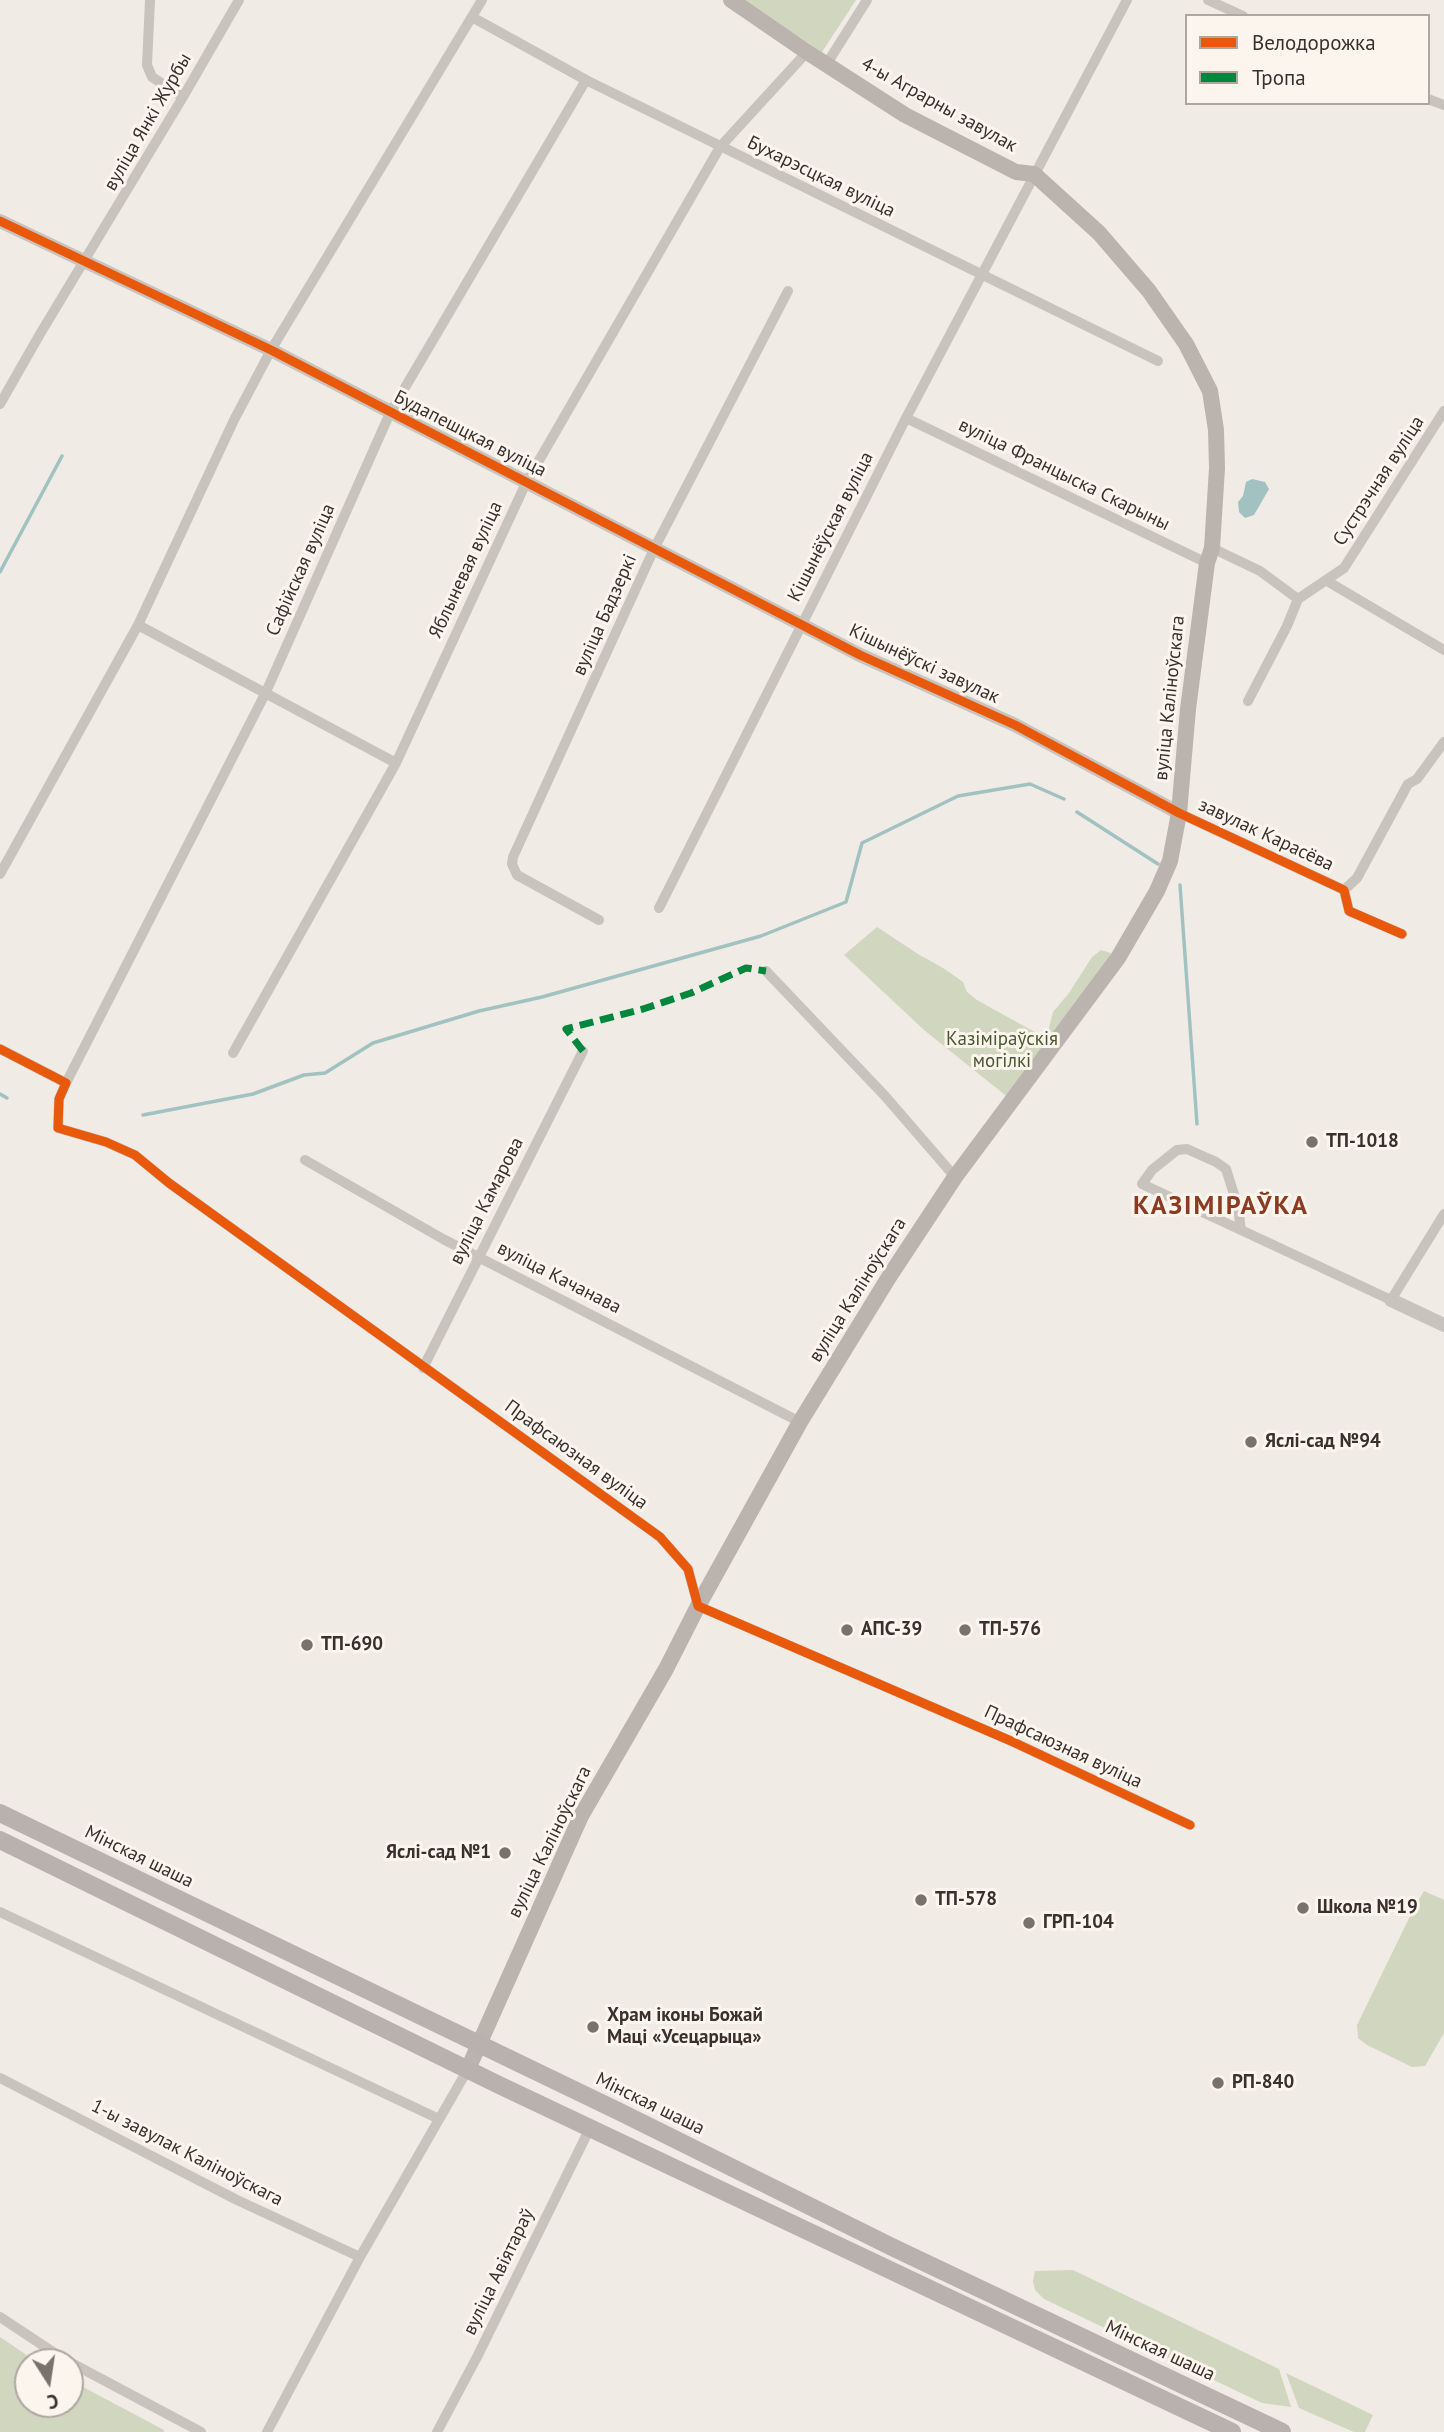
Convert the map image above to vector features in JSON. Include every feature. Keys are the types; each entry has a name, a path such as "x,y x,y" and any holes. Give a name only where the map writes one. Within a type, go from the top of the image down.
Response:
{"main road":[{"name":"4-ы Аграрны завулак","path":"731,0 905,115 1016,172 1034,174"},
{"name":"вуліца Каліноўскага","path":"468,2069 581,1816 666,1669 800,1422 889,1277 955,1177 1118,958 1157,891 1170,861 1179,813 1188,709 1209,555 1217,468 1216,430 1210,391 1186,344 1149,291 1099,233 1034,174"},
{"name":"Мінская шаша","path":"2,1817 480,2044 894,2248 1282,2432"},
{"path":"0,1840 468,2069 1233,2432"}],"street":[{"path":"150,0 147,65 152,77 183,97"},
{"name":"вуліца Янкі Журбы","path":"0,404 239,0"},
{"path":"0,874 138,625 234,420 271,350 482,0"},
{"path":"826,65 867,0"},
{"name":"Кішынёўская вуліца","path":"659,908 906,418 1127,0"},
{"path":"1208,0 1238,14"},
{"name":"Бухарэсцкая вуліца","path":"472,17 586,80 1158,361"},
{"name":"Яблыневая вуліца","path":"233,1053 396,763 526,483 720,147 807,52"},
{"name":"Сафійская вуліца","path":"65,1083 266,692 390,413 586,80"},
{"name":"Будапешцкая вуліца","path":"0,221 271,350 654,549"},
{"name":"вуліца Бадзеркі","path":"599,920 516,876 512,863 654,549 788,291"},
{"name":"Сустрэчная вуліца","path":"1298,599 1344,568 1444,411"},
{"name":"вуліца Францыска Скарыны","path":"906,418 1209,555 1260,571 1298,599"},
{"name":"Кішынёўскі завулак","path":"654,549 920,684 1015,725 1179,813"},
{"path":"1327,581 1444,650"},
{"path":"1248,701 1298,599"},
{"path":"138,625 396,763"},
{"path":"1344,890 1357,878 1408,784 1417,779 1444,742"},
{"name":"завулак Карасёва","path":"1179,813 1344,890 1349,911 1402,934"},
{"path":"766,971 885,1096 955,1177"},
{"path":"0,1049 65,1083"},
{"name":"вуліца Камарова","path":"423,1367 583,1051"},
{"name":"Прафсаюзная вуліца","path":"65,1083 59,1099 58,1128 106,1142 135,1155 169,1183 660,1537 688,1569 698,1606 1012,1741 1190,1825"},
{"path":"1241,1230 1238,1207 1226,1169 1216,1162 1187,1149 1177,1150 1152,1170 1142,1184 1444,1325"},
{"name":"вуліца Качанава","path":"305,1160 443,1239 800,1422"},
{"path":"1391,1300 1444,1214"},
{"path":"0,1912 439,2119"},
{"name":"вуліца Каліноўскага","path":"267,2432 360,2257 468,2069"},
{"name":"1-ы завулак Каліноўскага","path":"0,2078 237,2200 360,2257"},
{"name":"вуліца Авіятараў","path":"437,2432 591,2126"},
{"path":"0,2317 62,2358 201,2432"}],"green space":[{"path":"743,0 856,0 822,52"},
{"name":"Казіміраўскія могілкі","path":"877,927 963,982 967,992 977,1000 1040,1035 1048,1032 1053,1012 1092,957 1101,950 1111,953 1109,963 1010,1099 924,1030 844,955"},
{"path":"1424,1891 1444,1900 1444,2033 1425,2066 1412,2067 1367,2045 1358,2038 1357,2025"},
{"path":"1073,2270 1279,2369 1291,2407 1262,2403 1044,2299 1035,2290 1035,2271"},
{"path":"0,2337 16,2348 14,2348 14,2418 84,2418 84,2387 164,2430 164,2432 0,2432"},
{"path":"1286,2373 1373,2415 1365,2432 1354,2432 1299,2408"}],"water":[{"path":"1252,479 1265,482 1269,489 1254,515 1245,518 1239,512 1238,502 1243,496 1246,482"}],"waterway":[{"path":"0,572 62,456"},
{"path":"143,1115 253,1094 304,1075 325,1073 373,1043 479,1011 542,997 761,936 846,902 862,843 958,796 1030,784 1064,799"},
{"path":"1077,812 1158,864"},
{"path":"1180,885 1197,1124"},
{"path":"0,1094 7,1098"}],"marked path":[{"path":"583,1051 566,1029 691,993 746,968 766,971"}],"cycle path":[{"path":"0,221 271,350 860,655 1015,725 1179,813 1344,890 1349,911 1402,934"},
{"path":"0,1049 66,1083 59,1099 58,1128 106,1142 135,1155 169,1183 660,1537 688,1569 698,1606 1011,1741 1190,1825"}],"place":[{"name":"ТП-1018","path":"1312,1142"},
{"name":"Яслі-сад №94","path":"1251,1442"},
{"name":"АПС-39","path":"847,1630"},
{"name":"ТП-576","path":"965,1630"},
{"name":"ТП-690","path":"307,1645"},
{"name":"Яслі-сад №1","path":"505,1853"},
{"name":"ТП-578","path":"921,1900"},
{"name":"Школа №19","path":"1303,1908"},
{"name":"ГРП-104","path":"1029,1923"},
{"name":"Храм іконы Божай Маці «Усецарыца»","path":"593,2027"},
{"name":"РП-840","path":"1218,2083"}],"district":[{"name":"КАЗІМІРАЎКА","path":"1221,1207"}]}
